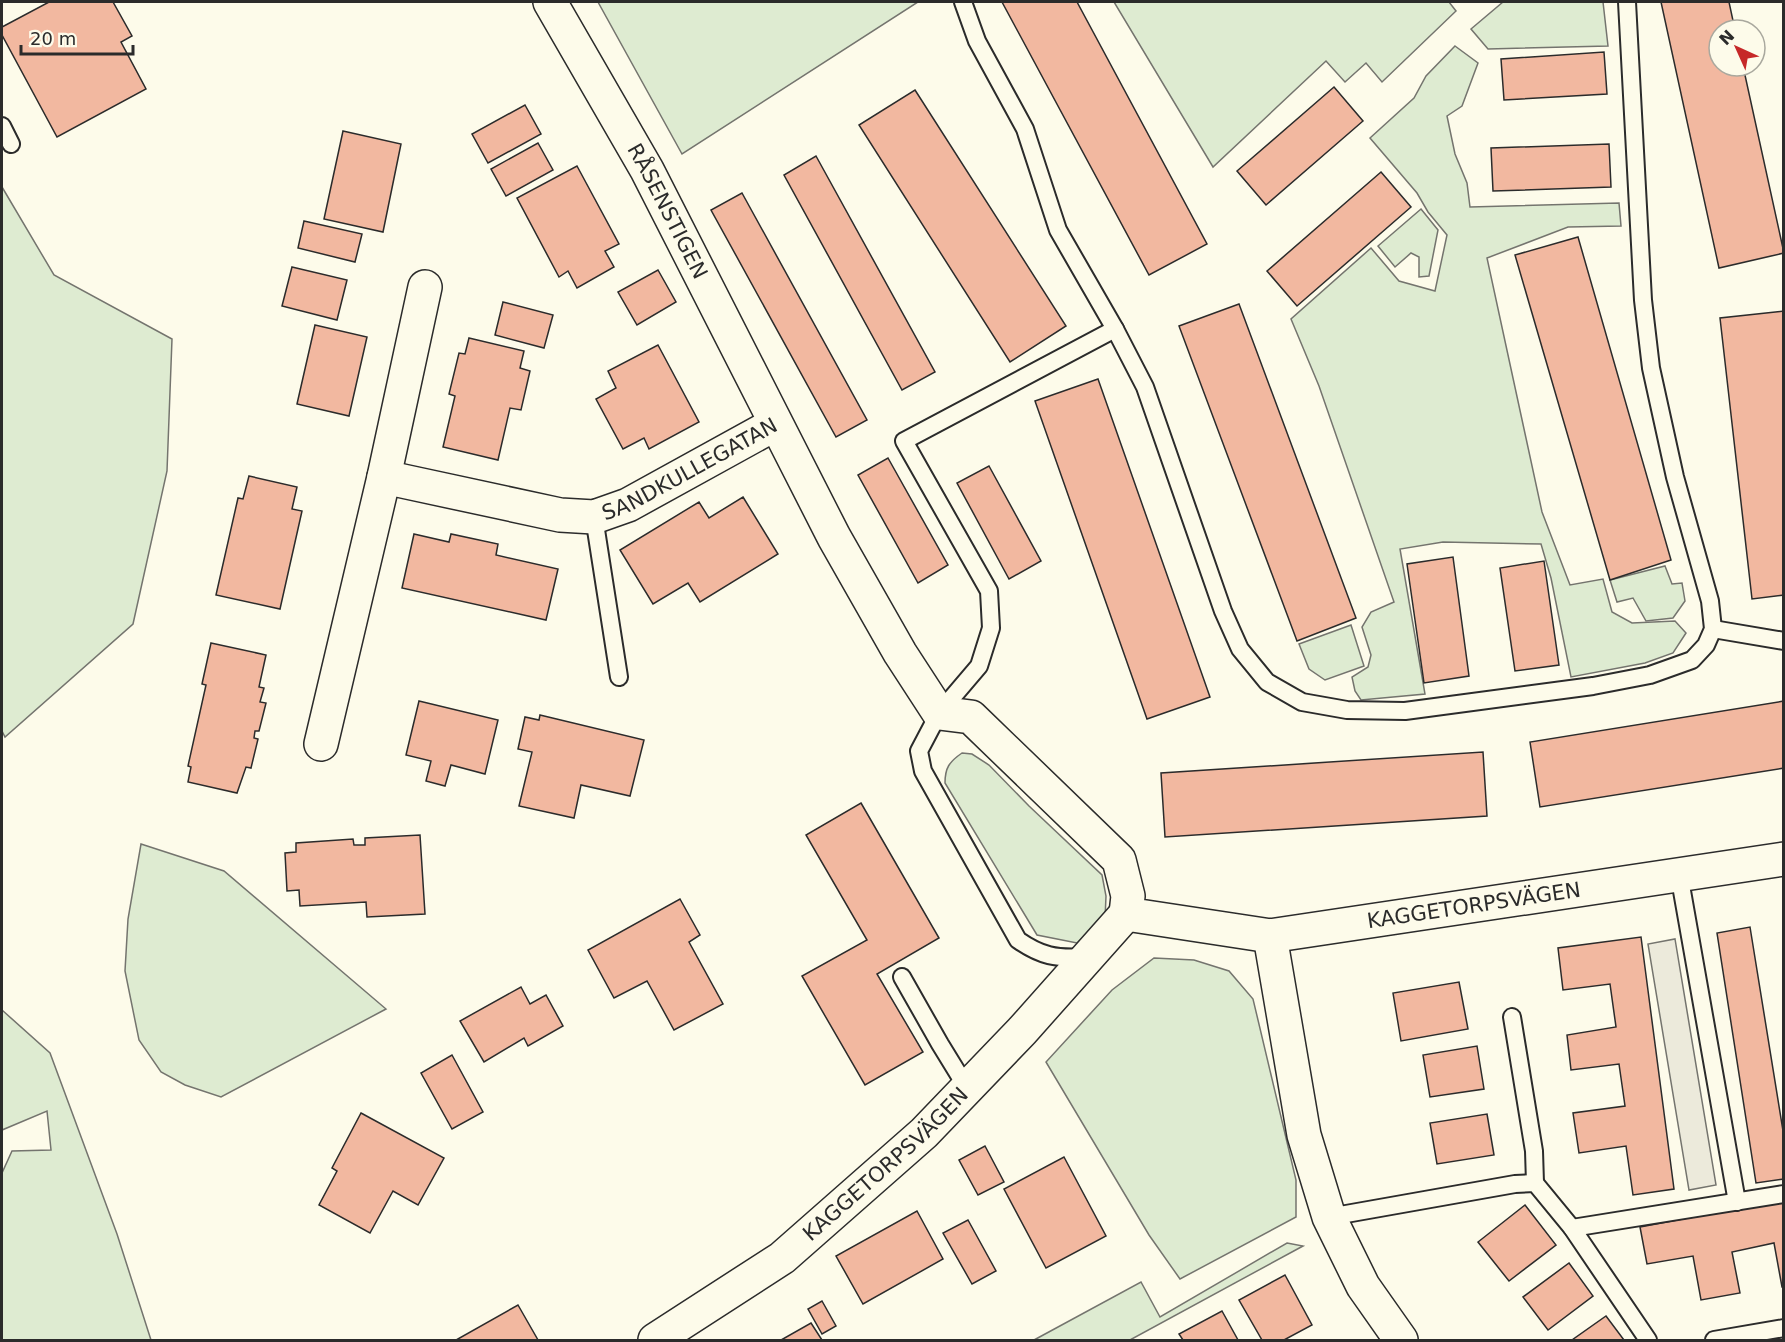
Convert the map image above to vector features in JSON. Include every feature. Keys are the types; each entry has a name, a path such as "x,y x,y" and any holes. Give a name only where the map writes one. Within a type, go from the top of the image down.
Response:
{"street":[{"name":"RÅSENSTIGEN","path":"550,2 647,170 775,424"},
{"path":"321,744 384,477 425,287"},
{"name":"SANDKULLEGATAN","path":"384,477 560,515 594,517 628,505 775,424 834,537 900,653 939,713"},
{"path":"939,713 971,717 1119,860 1128,896 1126,914"},
{"name":"KAGGETORPSVÄGEN","path":"655,1341 782,1258 924,1133 1089,957 1126,914 1270,936 1784,859"},
{"path":"1270,936 1304,1135 1329,1217 1363,1286 1401,1341"}],"lane":[{"path":"963,2 977,40 1025,129 1058,230 1115,328 1145,387 1223,611 1240,649 1267,682 1302,702 1347,710 1405,711 1593,686 1650,675 1692,660 1706,645 1713,629 1710,601 1675,477 1651,369 1643,300 1627,2"},
{"path":"2,126 11,144"},
{"path":"1089,957 1064,959 1037,953 1018,940 922,771 919,751 939,713 978,666 991,628 989,591 904,441 1115,328"},
{"path":"594,517 619,677"},
{"path":"1713,629 1784,641"},
{"path":"1679,874 1737,1202"},
{"path":"902,977 967,1088"},
{"path":"1512,1017 1534,1150 1535,1183 1572,1228 1648,1341"},
{"path":"1329,1217 1515,1184 1535,1183"},
{"path":"1572,1228 1784,1194"},
{"path":"1713,1341 1784,1328"}],"green space":[{"path":"598,2 918,2 682,154"},
{"path":"1114,2 1449,2 1456,11 1382,82 1366,63 1345,82 1326,61 1213,167"},
{"path":"1503,2 1603,2 1608,46 1488,49 1471,29"},
{"path":"1455,46 1478,63 1462,106 1447,116 1455,154 1467,183 1470,207 1619,203 1621,226 1568,227 1487,258 1542,512 1570,585 1603,579 1612,612 1632,623 1675,621 1686,633 1673,653 1645,663 1571,677 1551,578 1541,544 1443,542 1400,549 1425,694 1361,700 1355,691 1352,677 1368,667 1371,655 1362,627 1371,612 1394,602 1319,386 1291,319 1371,248 1399,281 1435,291 1447,235 1428,212 1417,193 1370,138 1414,98 1426,76"},
{"path":"2,187 54,275 172,339 167,471 133,624 5,737 2,731"},
{"path":"1421,209 1438,230 1429,276 1419,277 1419,257 1411,253 1395,267 1378,246"},
{"path":"1665,566 1672,584 1682,583 1685,601 1673,618 1646,621 1633,598 1617,602 1610,580"},
{"path":"1351,625 1364,666 1325,680 1309,669 1299,644"},
{"path":"962,753 972,754 989,765 1102,875 1106,896 1105,919 1077,943 1037,935 945,783 949,766"},
{"path":"141,844 224,871 386,1009 221,1097 185,1085 161,1072 139,1040 125,971 128,919"},
{"path":"1154,958 1194,960 1229,971 1253,999 1296,1180 1296,1217 1180,1279 1149,1235 1046,1062 1112,990"},
{"path":"2,1010 50,1053 117,1234 151,1340 2,1340 2,1173 12,1151 51,1150 47,1111 2,1130"},
{"path":"1287,1243 1303,1246 1130,1340 1034,1340 1141,1282 1160,1317"}],"shaded area":[{"path":"1675,939 1716,1185 1689,1190 1648,944"}],"building":[{"path":"49,2 113,2 132,36 121,42 146,89 57,137 2,35 2,27"},
{"path":"1002,2 1077,2 1207,244 1149,275"},
{"path":"1661,2 1729,2 1732,18 1707,18 1707,78 1746,78 1784,253 1719,268"},
{"path":"1604,52 1607,94 1504,100 1501,59"},
{"path":"1334,87 1363,121 1266,205 1237,171"},
{"path":"915,90 1066,326 1010,362 859,125"},
{"path":"525,105 541,134 488,163 472,134"},
{"path":"343,131 401,144 383,232 324,219"},
{"path":"538,143 553,170 506,196 491,169"},
{"path":"1609,144 1611,187 1493,191 1491,148"},
{"path":"816,156 935,372 902,390 784,175"},
{"path":"577,166 619,244 605,251 614,267 577,288 568,271 559,277 517,198"},
{"path":"1381,172 1411,207 1297,306 1267,271"},
{"path":"742,193 867,420 836,437 711,210"},
{"path":"304,221 362,234 355,262 298,248"},
{"path":"1578,237 1671,560 1610,580 1515,255"},
{"path":"292,267 347,280 337,320 282,306"},
{"path":"658,270 676,302 637,325 618,292"},
{"path":"503,302 553,315 544,348 495,335"},
{"path":"1239,304 1356,618 1297,641 1179,326"},
{"path":"1784,311 1784,595 1752,599 1720,318"},
{"path":"315,325 367,337 349,416 297,404"},
{"path":"469,338 524,351 520,368 530,371 521,410 510,408 498,460 443,447 455,396 449,394 459,353 465,354"},
{"path":"658,345 699,422 649,449 644,438 623,449 596,399 616,388 608,371"},
{"path":"1098,379 1210,697 1147,719 1035,401"},
{"path":"888,458 948,565 918,583 858,475"},
{"path":"989,466 1041,561 1009,579 957,483"},
{"path":"249,476 297,487 292,509 302,511 280,609 216,595 238,498 243,499"},
{"path":"743,497 778,554 700,602 688,583 653,604 620,550 699,502 709,518"},
{"path":"414,534 449,542 451,534 498,544 496,555 558,569 546,620 402,588"},
{"path":"1453,557 1469,676 1424,683 1407,564"},
{"path":"1544,561 1559,665 1515,671 1500,568"},
{"path":"211,643 266,655 259,687 264,688 260,702 266,703 259,731 255,731 254,738 258,739 251,768 246,767 237,793 188,782 191,767 188,766 206,685 202,684"},
{"path":"419,701 498,720 485,774 451,765 445,786 426,781 431,761 406,755"},
{"path":"1784,701 1784,768 1540,807 1530,742"},
{"path":"540,715 644,740 630,796 581,785 574,818 519,806 532,752 518,749 525,717 539,720"},
{"path":"1483,752 1487,816 1165,837 1161,773"},
{"path":"861,803 939,938 877,974 923,1052 865,1085 802,976 867,940 806,835"},
{"path":"420,835 425,914 367,917 366,902 300,906 299,890 287,891 285,853 296,852 296,843 353,839 354,845 365,845 365,838"},
{"path":"680,899 700,935 689,942 723,1004 674,1030 647,981 614,998 588,950"},
{"path":"1750,927 1784,1137 1784,1179 1756,1183 1717,933"},
{"path":"1641,937 1674,1189 1633,1195 1626,1146 1579,1153 1573,1113 1625,1106 1619,1064 1571,1070 1567,1035 1616,1027 1610,984 1563,990 1558,948"},
{"path":"1459,982 1468,1029 1401,1041 1393,993"},
{"path":"521,987 530,1004 546,995 563,1026 528,1046 524,1038 484,1062 460,1021"},
{"path":"1477,1046 1484,1089 1430,1097 1423,1055"},
{"path":"452,1055 483,1112 452,1129 421,1073"},
{"path":"361,1113 444,1158 418,1205 393,1191 370,1233 319,1205 337,1171 332,1168"},
{"path":"1487,1114 1494,1155 1437,1164 1430,1123"},
{"path":"985,1146 1004,1182 978,1195 959,1160"},
{"path":"1064,1157 1106,1236 1046,1268 1004,1189"},
{"path":"1784,1200 1784,1287 1782,1287 1774,1243 1732,1252 1740,1293 1701,1300 1693,1256 1647,1264 1640,1227"},
{"path":"1525,1205 1556,1245 1509,1281 1478,1242"},
{"path":"917,1211 943,1259 863,1304 836,1256"},
{"path":"968,1220 996,1271 972,1284 943,1233"},
{"path":"1569,1263 1593,1296 1548,1330 1523,1297"},
{"path":"1285,1275 1312,1325 1284,1340 1262,1340 1239,1300"},
{"path":"822,1301 836,1326 822,1334 808,1309"},
{"path":"518,1305 538,1340 456,1340"},
{"path":"1222,1311 1238,1340 1183,1340 1179,1334"},
{"path":"1606,1316 1624,1340 1572,1340"},
{"path":"811,1323 822,1340 781,1340"}]}
